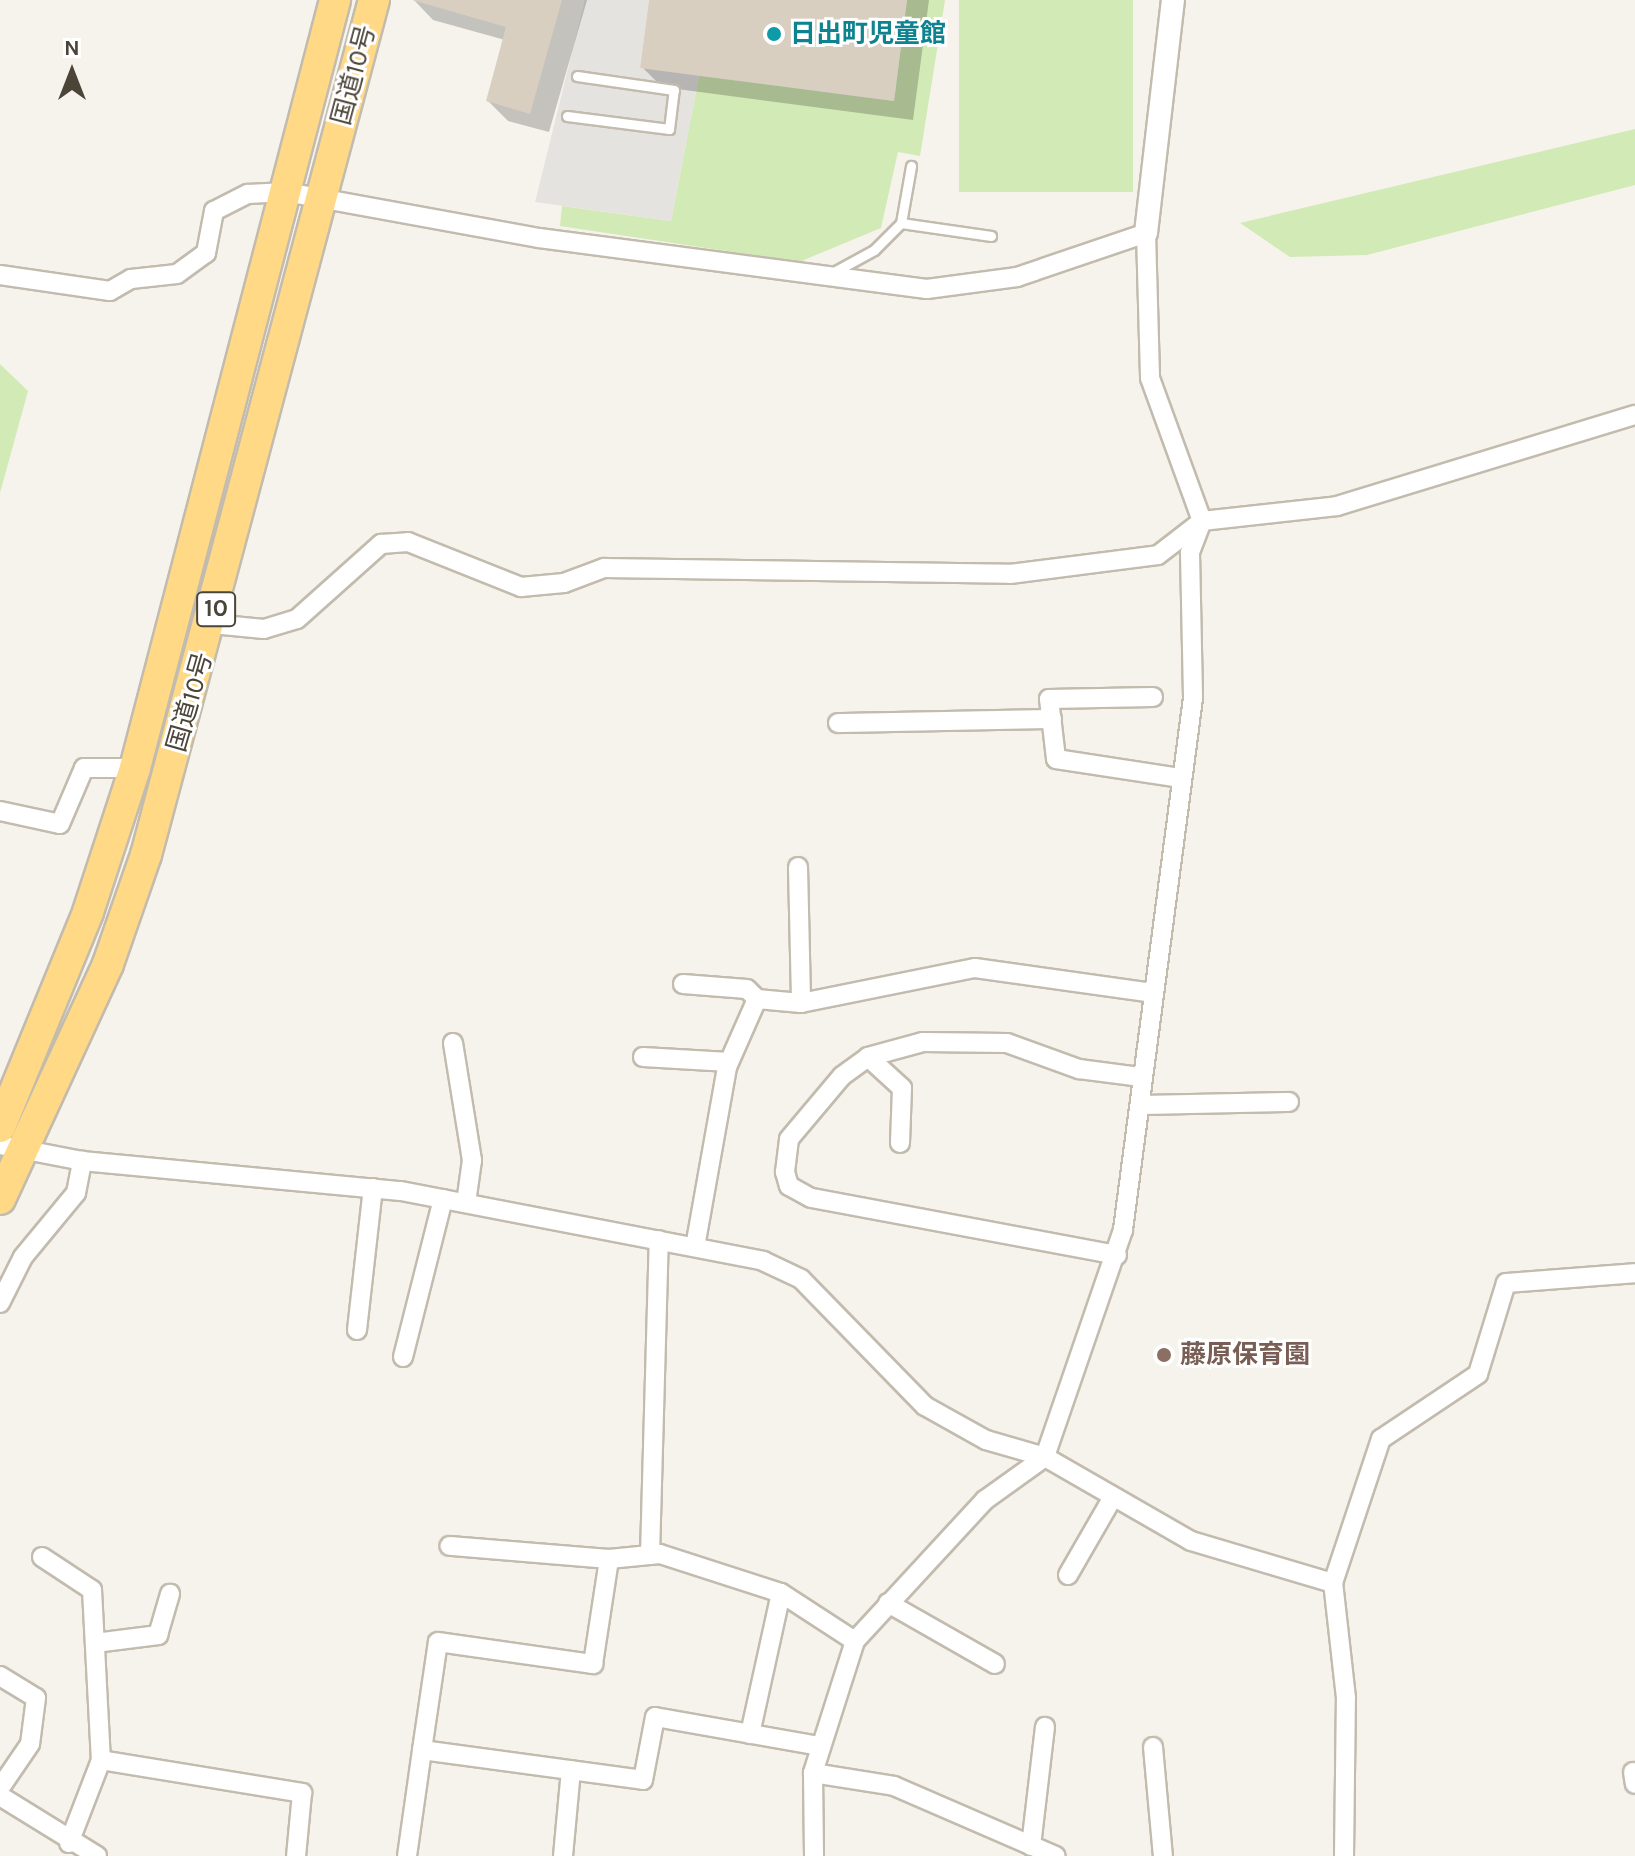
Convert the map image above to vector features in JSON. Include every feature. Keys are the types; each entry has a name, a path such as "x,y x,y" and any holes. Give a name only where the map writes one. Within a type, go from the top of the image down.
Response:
{"highway":[{"name":"国道10号","path":"0,1127 88,912 135,768 335,0"},
{"name":"国道10号","path":"0,1199 12,1149 108,964 212,624 374,0"}],"street":[{"path":"814,1856 813,1773 819,1746 855,1641 985,1500 1045,1457 1117,1255 1140,1105 1141,1077 1193,698 1190,553 1202,521 1150,378 1146,233 1173,0"},
{"path":"0,275 110,291 131,279 177,274 206,253 214,211 248,194 286,192 321,201 822,279 927,289 989,282 1146,233"},
{"path":"212,624 264,629 297,619 381,544 408,542 521,587 564,583 604,568 1010,574 1158,555 1202,521 1337,506 1635,415"},
{"path":"1153,697 1049,699 1056,759 1180,778"},
{"path":"838,723 1052,719"},
{"path":"0,811 60,824 84,768 135,768"},
{"path":"798,867 801,1003"},
{"path":"683,984 747,989 757,999 801,1003 975,968 1152,993"},
{"path":"695,1247 729,1062 757,999"},
{"path":"1117,1255 811,1198 789,1186 789,1139 811,1107 868,1057 965,1037 1007,1043 1079,1069 1141,1077"},
{"path":"453,1043 472,1160 466,1203"},
{"path":"643,1057 729,1062"},
{"path":"868,1057 902,1088 900,1143"},
{"path":"1140,1105 1289,1102"},
{"path":"12,1149 82,1161 373,1188 763,1261 801,1279 925,1406 986,1440 1045,1457 1113,1497 1245,1563 1333,1583"},
{"path":"0,1303 23,1257 76,1193 82,1161"},
{"path":"357,1330 373,1188"},
{"path":"403,1357 443,1199"},
{"path":"650,1555 659,1240"},
{"path":"1344,1856 1346,1698 1333,1583 1381,1439 1478,1374 1506,1283 1635,1273"},
{"path":"1068,1575 1113,1497"},
{"path":"450,1546 609,1559 650,1555 781,1593 855,1641"},
{"path":"42,1557 92,1590 101,1760 69,1843"},
{"path":"407,1856 438,1642 593,1664 609,1559"},
{"path":"750,1734 781,1593"},
{"path":"95,1643 158,1635 170,1594"},
{"path":"888,1603 995,1664"},
{"path":"0,1676 36,1698 30,1744 0,1788"},
{"path":"422,1750 643,1780 655,1717 819,1746"},
{"path":"1031,1846 1045,1727"},
{"path":"1153,1747 1163,1856"},
{"path":"101,1760 302,1793 296,1856"},
{"path":"563,1856 571,1770"},
{"path":"813,1773 894,1786 1056,1856"},
{"path":"0,1796 69,1843 97,1856"}],"lane":[{"path":"567,116 669,129 674,90 577,76"},
{"path":"822,279 874,250 901,223 911,166"},
{"path":"901,223 991,236"}],"green space":[{"path":"907,0 945,0 920,156 898,152 881,228 799,262 560,226 562,206 671,221 699,76 894,101"},
{"path":"959,0 1133,0 1133,192 959,192"},
{"path":"1635,129 1635,185 1367,255 1290,257 1240,223"},
{"path":"0,364 28,391 0,493"}],"shaded area":[{"path":"585,0 649,0 640,68 699,76 671,221 535,202"}],"building":[{"path":"412,0 562,0 530,114 486,101 506,27"},
{"name":"日出町児童館","path":"649,0 907,0 894,101 640,68"}],"place":[{"name":"日出町児童館","path":"774,34"},
{"name":"藤原保育園","path":"1164,1355"}]}
